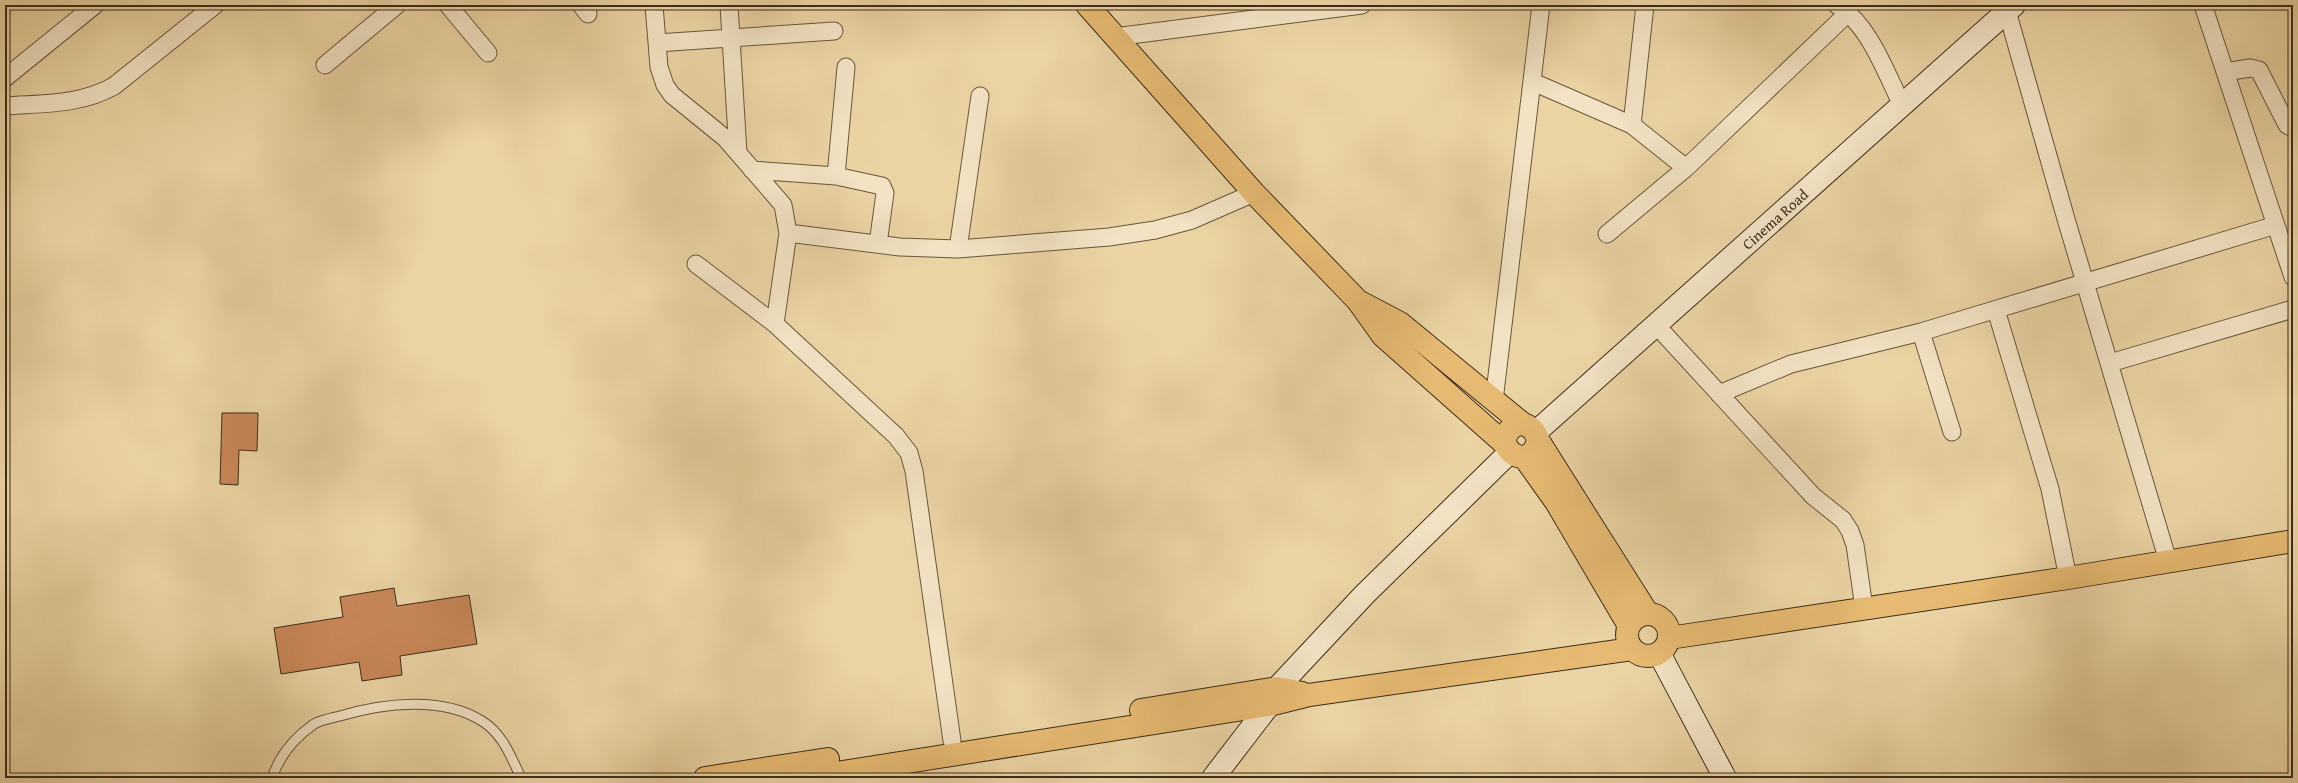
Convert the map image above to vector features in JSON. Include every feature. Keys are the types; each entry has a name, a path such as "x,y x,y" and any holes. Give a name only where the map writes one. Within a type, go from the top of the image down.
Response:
{"main road":[{"path":"1087,5 1254,193 1358,301 1383,336 1513,451 1552,497 1629,626"},
{"path":"1358,301 1400,323 1532,432 1648,614"},
{"path":"1513,451 1506,437 1509,430 1515,425 1532,432"},
{"path":"1513,451 1532,454 1536,448 1532,432"},
{"path":"705,778 952,741 1273,696 1309,695 1652,649 1864,608 2068,578 2293,541"},
{"path":"1648,614 1660,617 1668,626 1652,649 1627,638 1629,626 1637,617 1648,614"},
{"path":"805,778 1273,696"}],"street":[{"path":"5,78 95,5"},
{"path":"5,106 86,99 100,94 114,86 215,5"},
{"path":"325,65 396,5"},
{"path":"448,5 488,54"},
{"path":"654,5 659,67 665,85 672,95 725,138 784,205 788,233 775,324"},
{"path":"729,5 738,153"},
{"path":"1115,37 1362,5"},
{"path":"1494,401 1541,5"},
{"path":"1632,125 1645,5"},
{"path":"2203,5 2293,277"},
{"path":"1607,234 1686,168 1843,8 1874,47 1902,105"},
{"path":"2011,8 2086,283 2168,561"},
{"name":"Cinema Road","path":"1532,432 1656,325 2011,8"},
{"path":"657,43 834,31"},
{"path":"836,176 846,67"},
{"path":"2225,72 2250,68 2260,70 2285,122 2293,128"},
{"path":"1533,82 1632,125 1686,168"},
{"path":"958,249 980,96"},
{"path":"752,170 836,176 882,186 885,193 878,244"},
{"path":"788,233 878,244 958,249 1109,237 1155,230 1192,220 1254,193"},
{"path":"1719,394 1791,364 1921,332 2276,225"},
{"path":"696,264 775,324 896,436 909,453 914,471 952,741"},
{"path":"2110,363 2293,309"},
{"path":"1996,310 2048,482 2058,522 2068,578"},
{"path":"1656,325 1813,496 1843,520 1855,545 1864,608"},
{"path":"1921,332 1952,432"},
{"path":"1214,778 1273,696 1364,595 1513,451"},
{"path":"1652,649 1708,778"},
{"path":"1652,649 1725,778"}],"lane":[{"path":"272,778 278,762 289,745 316,723 369,708 400,704 455,709 482,721 503,740 521,778"}],"building":[{"path":"222,413 258,413 257,451 239,450 238,485 220,484"},
{"path":"394,588 397,606 469,595 477,644 400,656 402,675 362,681 359,662 281,674 274,628 343,617 340,597"}]}
